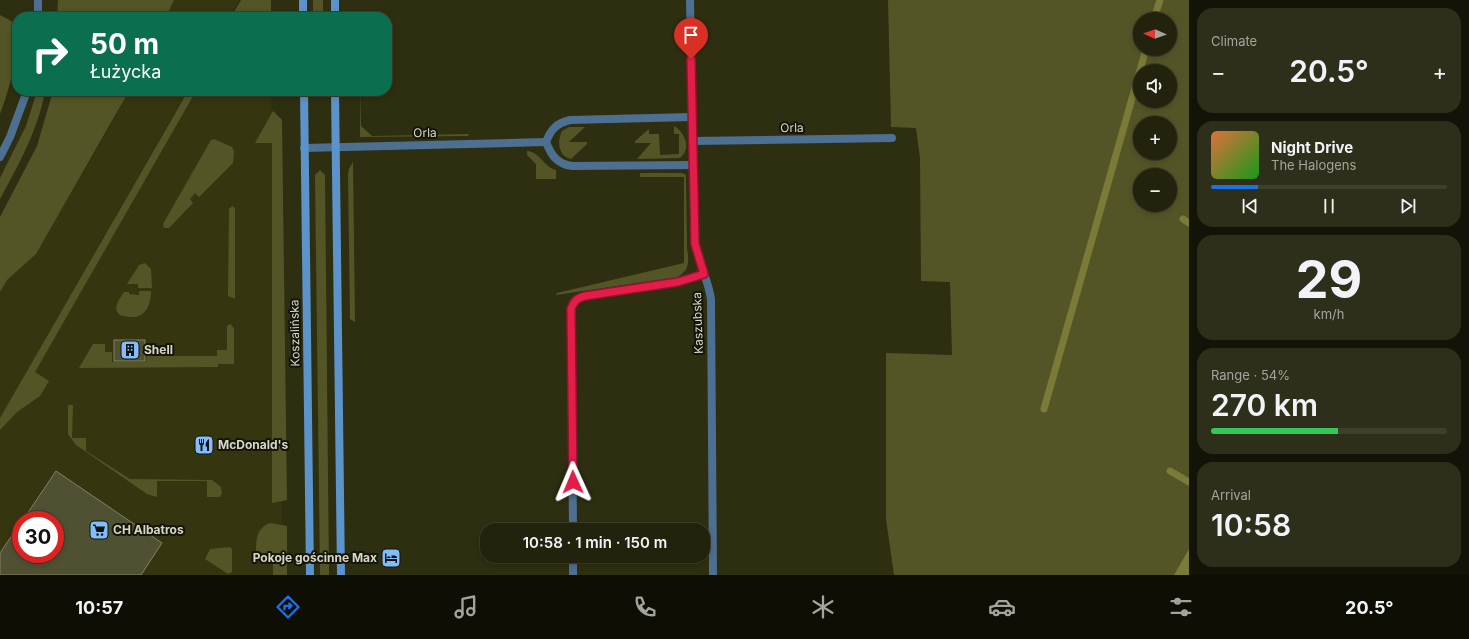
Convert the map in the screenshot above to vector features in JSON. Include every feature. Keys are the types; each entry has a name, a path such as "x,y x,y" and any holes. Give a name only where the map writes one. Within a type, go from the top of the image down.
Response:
{"main road":[{"path":"303,0 303,12"},
{"path":"335,0 335,12"},
{"name":"Koszalińska","path":"304,96 310,575"},
{"path":"335,96 340,575"}],"street":[{"path":"38,0 38,12"},
{"name":"Kaszubska","path":"690,0 695,244 710,288 711,300 713,575"},
{"path":"0,157 10,136 25,96"},
{"path":"692,117 570,120 556,125 550,132 546,142 551,154 556,160 564,165 693,165"},
{"name":"Orla","path":"693,141 892,138"},
{"name":"Orla","path":"304,148 546,142"},
{"path":"573,523 571,309 574,303 578,298 585,296 678,282 704,274"},
{"path":"573,563 573,575"}],"shaded area":[{"path":"58,0 174,0 168,12 57,12"},
{"path":"174,0 239,0 232,12 168,12"},
{"path":"241,0 271,0 271,12 234,12"},
{"path":"313,0 323,0 323,12 313,12"},
{"path":"888,0 1189,0 1189,575 894,575 886,519 886,353 952,355 950,282 921,281 920,158 916,128 891,127"},
{"path":"0,15 12,22 12,75 0,114"},
{"path":"35,96 44,96 33,133 21,160 0,199 0,178 26,126"},
{"path":"52,96 126,96 36,254 7,280 0,292 0,217 37,146"},
{"path":"126,96 184,96 0,418 0,292 7,280 36,254 116,116"},
{"path":"185,96 271,96 272,113 281,121 282,575 0,575 0,419"},
{"path":"185,96 193,96 35,372 49,381 40,396 17,412 0,430 0,418"},
{"path":"360,96 361,126 372,136 469,134 468,136 360,137"},
{"path":"273,111 282,120 287,500 272,503 272,143 255,143"},
{"path":"674,126 681,132 686,141 686,150 680,158 637,159 651,143 635,143 635,141 649,129 649,134 659,134 660,155 679,154 679,134 674,134"},
{"path":"569,127 585,127 569,142 587,142 587,144 571,159 563,155 559,143 562,131"},
{"path":"214,139 232,147 234,152 233,163 199,197 195,193 190,199 193,203 169,228 164,228 163,224 211,140"},
{"path":"527,151 535,154 548,166 556,170 556,179 536,179 536,164 527,155"},
{"path":"353,162 355,322 350,319 348,174"},
{"path":"320,170 325,175 329,575 320,575 315,175"},
{"path":"640,173 682,173 686,175 688,265 684,272 677,277 556,295 557,293 684,263 684,177 640,177"},
{"path":"232,206 235,208 235,299 228,296 229,209"},
{"path":"145,263 151,269 152,288 138,288 138,284 127,284 139,265"},
{"path":"139,291 151,291 151,298 147,309 139,316 127,317 120,315 116,307 124,292 139,295"},
{"path":"230,324 234,328 234,364 218,364 218,367 79,368 93,344 105,344 105,352 112,352 112,362 146,362 147,353 151,353 152,356 217,356 217,350 227,350 227,326"},
{"path":"68,405 73,405 72,438 86,438 86,451 130,479 212,480 221,487 222,494 219,497 207,497 207,481 157,481 157,497 147,494 76,445 68,434"},
{"path":"270,523 287,526 287,575 273,575 273,554 256,554 259,532 265,525"},
{"path":"230,547 232,549 232,572 228,574 205,559 210,549"},
{"path":"1189,549 1189,575 1174,575"}],"building":[{"name":"Shell","path":"114,340 145,340 145,361 114,361"},
{"name":"CH Albatros","path":"56,471 162,543 141,575 0,575 0,553 12,535 12,563 64,563 64,511 29,511"}],"waterway":[{"path":"1156,12 1160,0"},
{"path":"1044,409 1144,56"},
{"path":"1183,219 1189,223"},
{"path":"1170,471 1189,482"}],"place":[{"name":"Shell","path":"130,350"},
{"name":"McDonald's","path":"204,445"},
{"name":"CH Albatros","path":"99,530"},
{"name":"Pokoje gościnne Max","path":"391,558"}],"route":[{"path":"573,482 571,309 574,303 578,298 585,296 678,282 704,274 696,253 695,244 691,59"}]}
